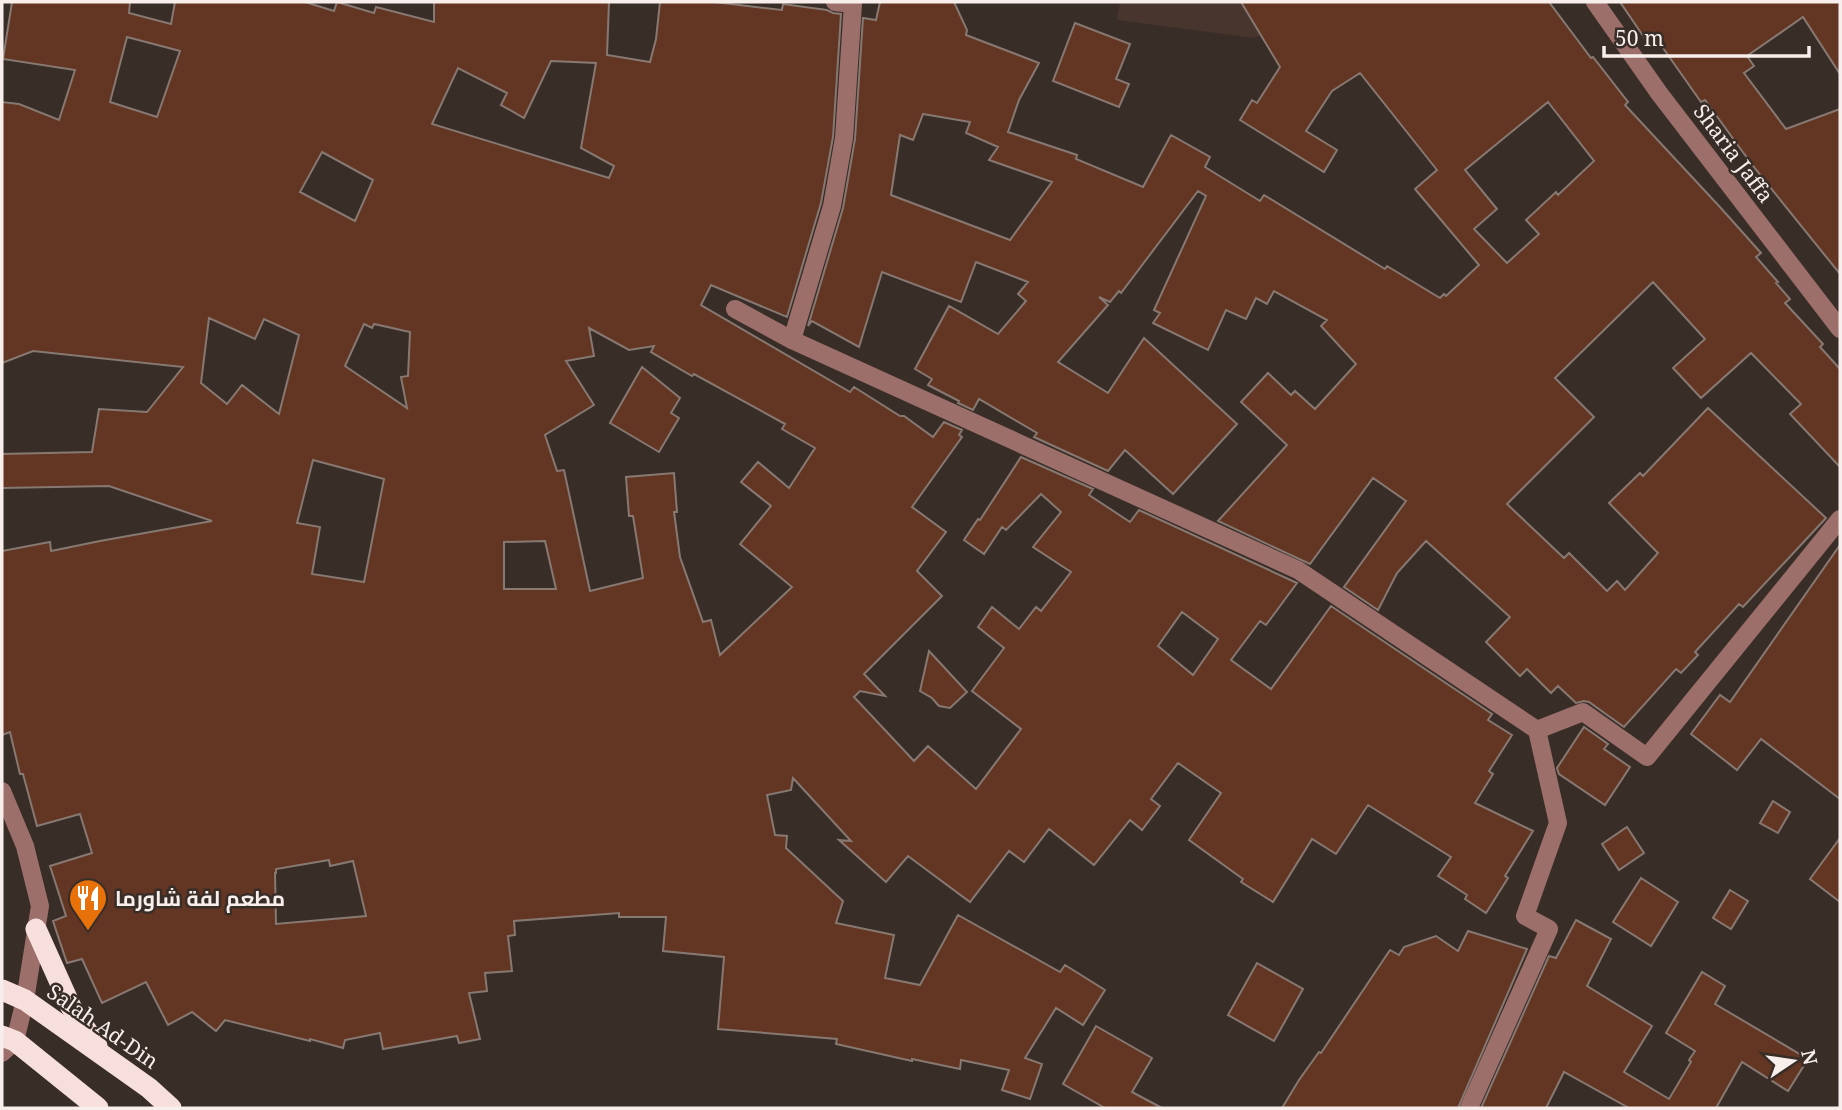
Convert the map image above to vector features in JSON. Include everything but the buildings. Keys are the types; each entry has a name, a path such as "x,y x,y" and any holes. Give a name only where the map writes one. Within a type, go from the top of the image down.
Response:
{"highway":[{"path":"36,929 71,1007 104,1057"},
{"name":"Salah Ad-Din","path":"2,990 25,1000 149,1088 171,1108"},
{"path":"6,1043 98,1108"}],"street":[{"path":"792,340 832,206 844,138 853,4 835,2"},
{"name":"Sharia Jaffa","path":"1595,2 1659,93 1840,329"},
{"path":"735,309 792,340 1298,570 1537,730 1558,823 1525,916 1549,929 1469,1108"},
{"path":"1537,730 1583,712 1647,757 1840,519"},
{"path":"2,791 25,846 40,906 25,1000 6,1043"}],"shaded area":[{"path":"1120,2 1336,2 1254,38 1117,20"}],"place":[{"name":"مطعم لفة شاورما","path":"88,932"}]}
